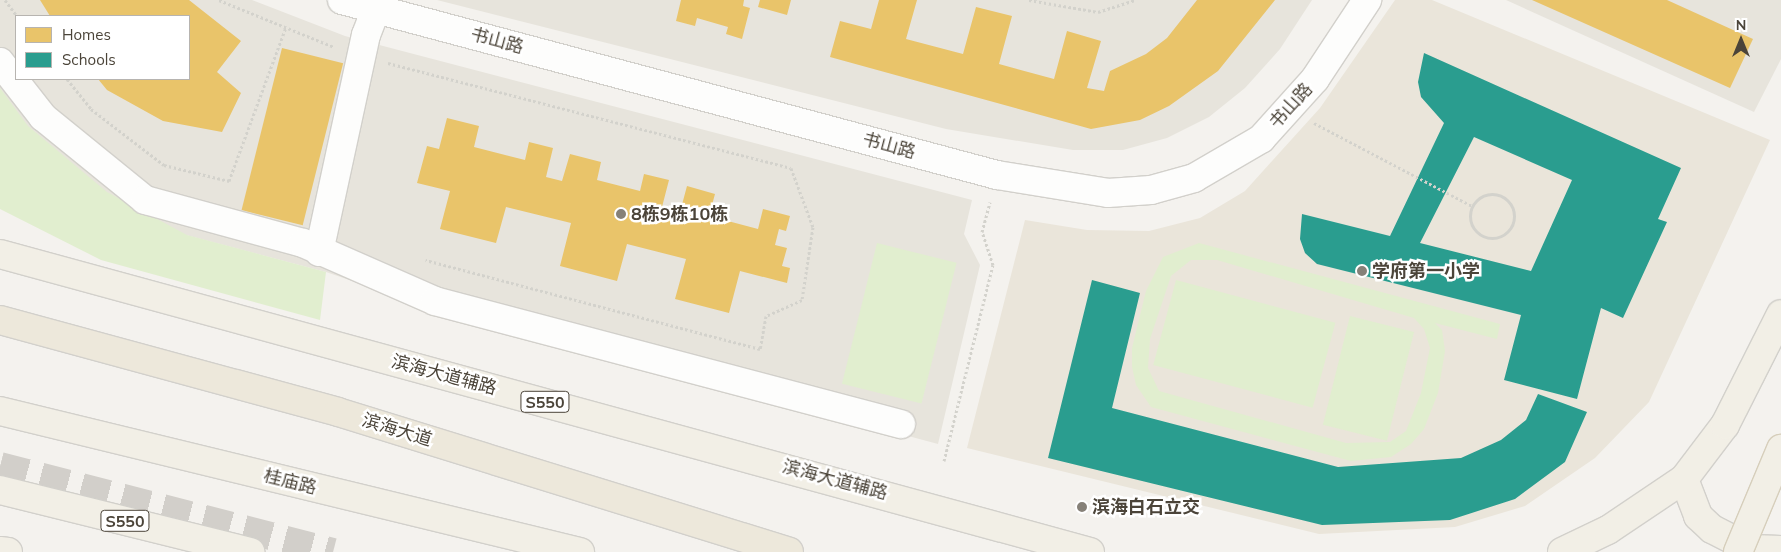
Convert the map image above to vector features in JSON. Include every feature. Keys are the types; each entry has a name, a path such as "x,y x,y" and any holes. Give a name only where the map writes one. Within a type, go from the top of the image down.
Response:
{"highway":[{"name":"滨海大道","path":"0,320 338,412 789,552"}],"main road":[{"name":"滨海大道辅路","path":"0,254 1090,552"},
{"path":"1562,552 1608,530 1684,478 1726,425 1781,314"},
{"name":"桂庙路","path":"0,411 580,552"},
{"path":"1738,552 1781,449"},
{"path":"1684,478 1698,516 1712,529 1751,549 1781,550"},
{"name":"S550","path":"0,490 250,552"},
{"path":"0,551 8,552"}],"street":[{"name":"书山路","path":"342,0 997,175 1099,192 1151,190 1228,162 1260,139 1288,111 1367,0"},
{"path":"319,252 362,56 376,9"},
{"path":"0,62 42,117 145,200 303,243 319,252 435,302 901,424"}],"path":[{"path":"5,0 17,15"},
{"path":"219,0 362,56 791,168 813,227 802,300 766,316 760,349 426,260"},
{"path":"1029,0 1098,12 1134,0"},
{"path":"68,80 91,109 164,165 229,182 286,27"},
{"path":"1288,111 1392,161 1472,206"},
{"path":"944,461 993,265 982,232 997,175"},
{"path":"1489,194 1503,197 1515,214 1512,228 1492,239 1478,234 1470,222 1472,206 1489,194"}],"shaded area":[{"path":"0,0 252,0 345,36 972,200 964,234 980,265 938,444 434,309 326,272 106,214 0,154"},
{"path":"437,0 1312,0 1280,49 1245,88 1209,117 1167,138 1123,150 1073,150 946,129"},
{"name":"学府第一小学","path":"1395,0 1432,0 1770,140 1649,402 1595,458 1525,506 1455,527 1319,534 967,448 1025,220 1087,230 1149,231 1200,218 1245,191 1320,108"},
{"path":"1506,0 1781,0 1781,59 1754,112"}],"green space":[{"path":"0,88 28,126 107,192 187,235 326,272 320,320 101,260 0,209"},
{"path":"877,243 957,263 921,404 842,384"},
{"path":"1199,243 1500,324 1497,339 1435,323 1442,330 1445,351 1438,393 1424,429 1411,444 1391,457 1351,461 1151,407 1136,385 1132,367 1132,348 1146,291 1163,257","holes":["1191,260 1217,260 1414,318 1424,329 1430,348 1421,393 1406,431 1390,442 1346,443 1159,391 1148,368 1150,339 1171,276"]},
{"path":"1176,280 1335,323 1313,408 1153,365"},
{"path":"1350,316 1414,332 1387,441 1323,425"}],"building: Homes":[{"path":"40,0 189,0 241,41 217,72 241,93 222,132 163,121 107,90 99,80 190,80 190,15 49,15"},
{"path":"681,0 744,0 743,6 750,8 742,39 726,34 728,27 697,18 695,26 676,21"},
{"path":"760,0 791,0 787,15 758,7"},
{"path":"879,0 917,0 906,39 963,54 976,7 1012,16 999,64 1054,79 1067,31 1101,41 1087,88 1104,91 1110,71 1146,54 1167,38 1197,0 1275,0 1218,71 1169,106 1140,120 1091,129 830,57 840,21 871,29"},
{"path":"1532,0 1667,0 1753,39 1730,88"},
{"path":"282,48 343,63 303,225 242,210"},
{"name":"8栋9栋10栋","path":"447,118 479,126 474,147 525,160 529,142 553,148 546,177 562,181 570,154 601,162 597,180 640,191 644,174 669,180 662,207 680,212 687,186 715,194 709,216 758,229 763,209 790,216 786,231 779,229 775,245 787,248 782,266 790,268 787,283 740,271 729,313 675,299 686,259 627,244 617,281 560,266 571,223 506,207 496,243 440,229 450,191 417,183 427,146 439,149"}],"building: Schools":[{"path":"1424,53 1681,168 1658,219 1667,222 1623,318 1601,308 1577,399 1504,380 1521,315 1317,264 1305,253 1300,239 1302,214 1390,236 1444,123 1421,97 1418,82","holes":["1474,137 1572,180 1531,271 1420,243"]},
{"path":"1092,280 1140,293 1112,408 1338,467 1461,458 1501,440 1526,420 1538,394 1587,412 1565,462 1515,499 1450,520 1322,525 1048,458"}],"tunnel":[{"path":"0,466 333,552"}],"place":[{"name":"8栋9栋10栋","path":"621,214"},
{"name":"学府第一小学","path":"1362,271"},
{"name":"滨海白石立交","path":"1082,507"}]}
